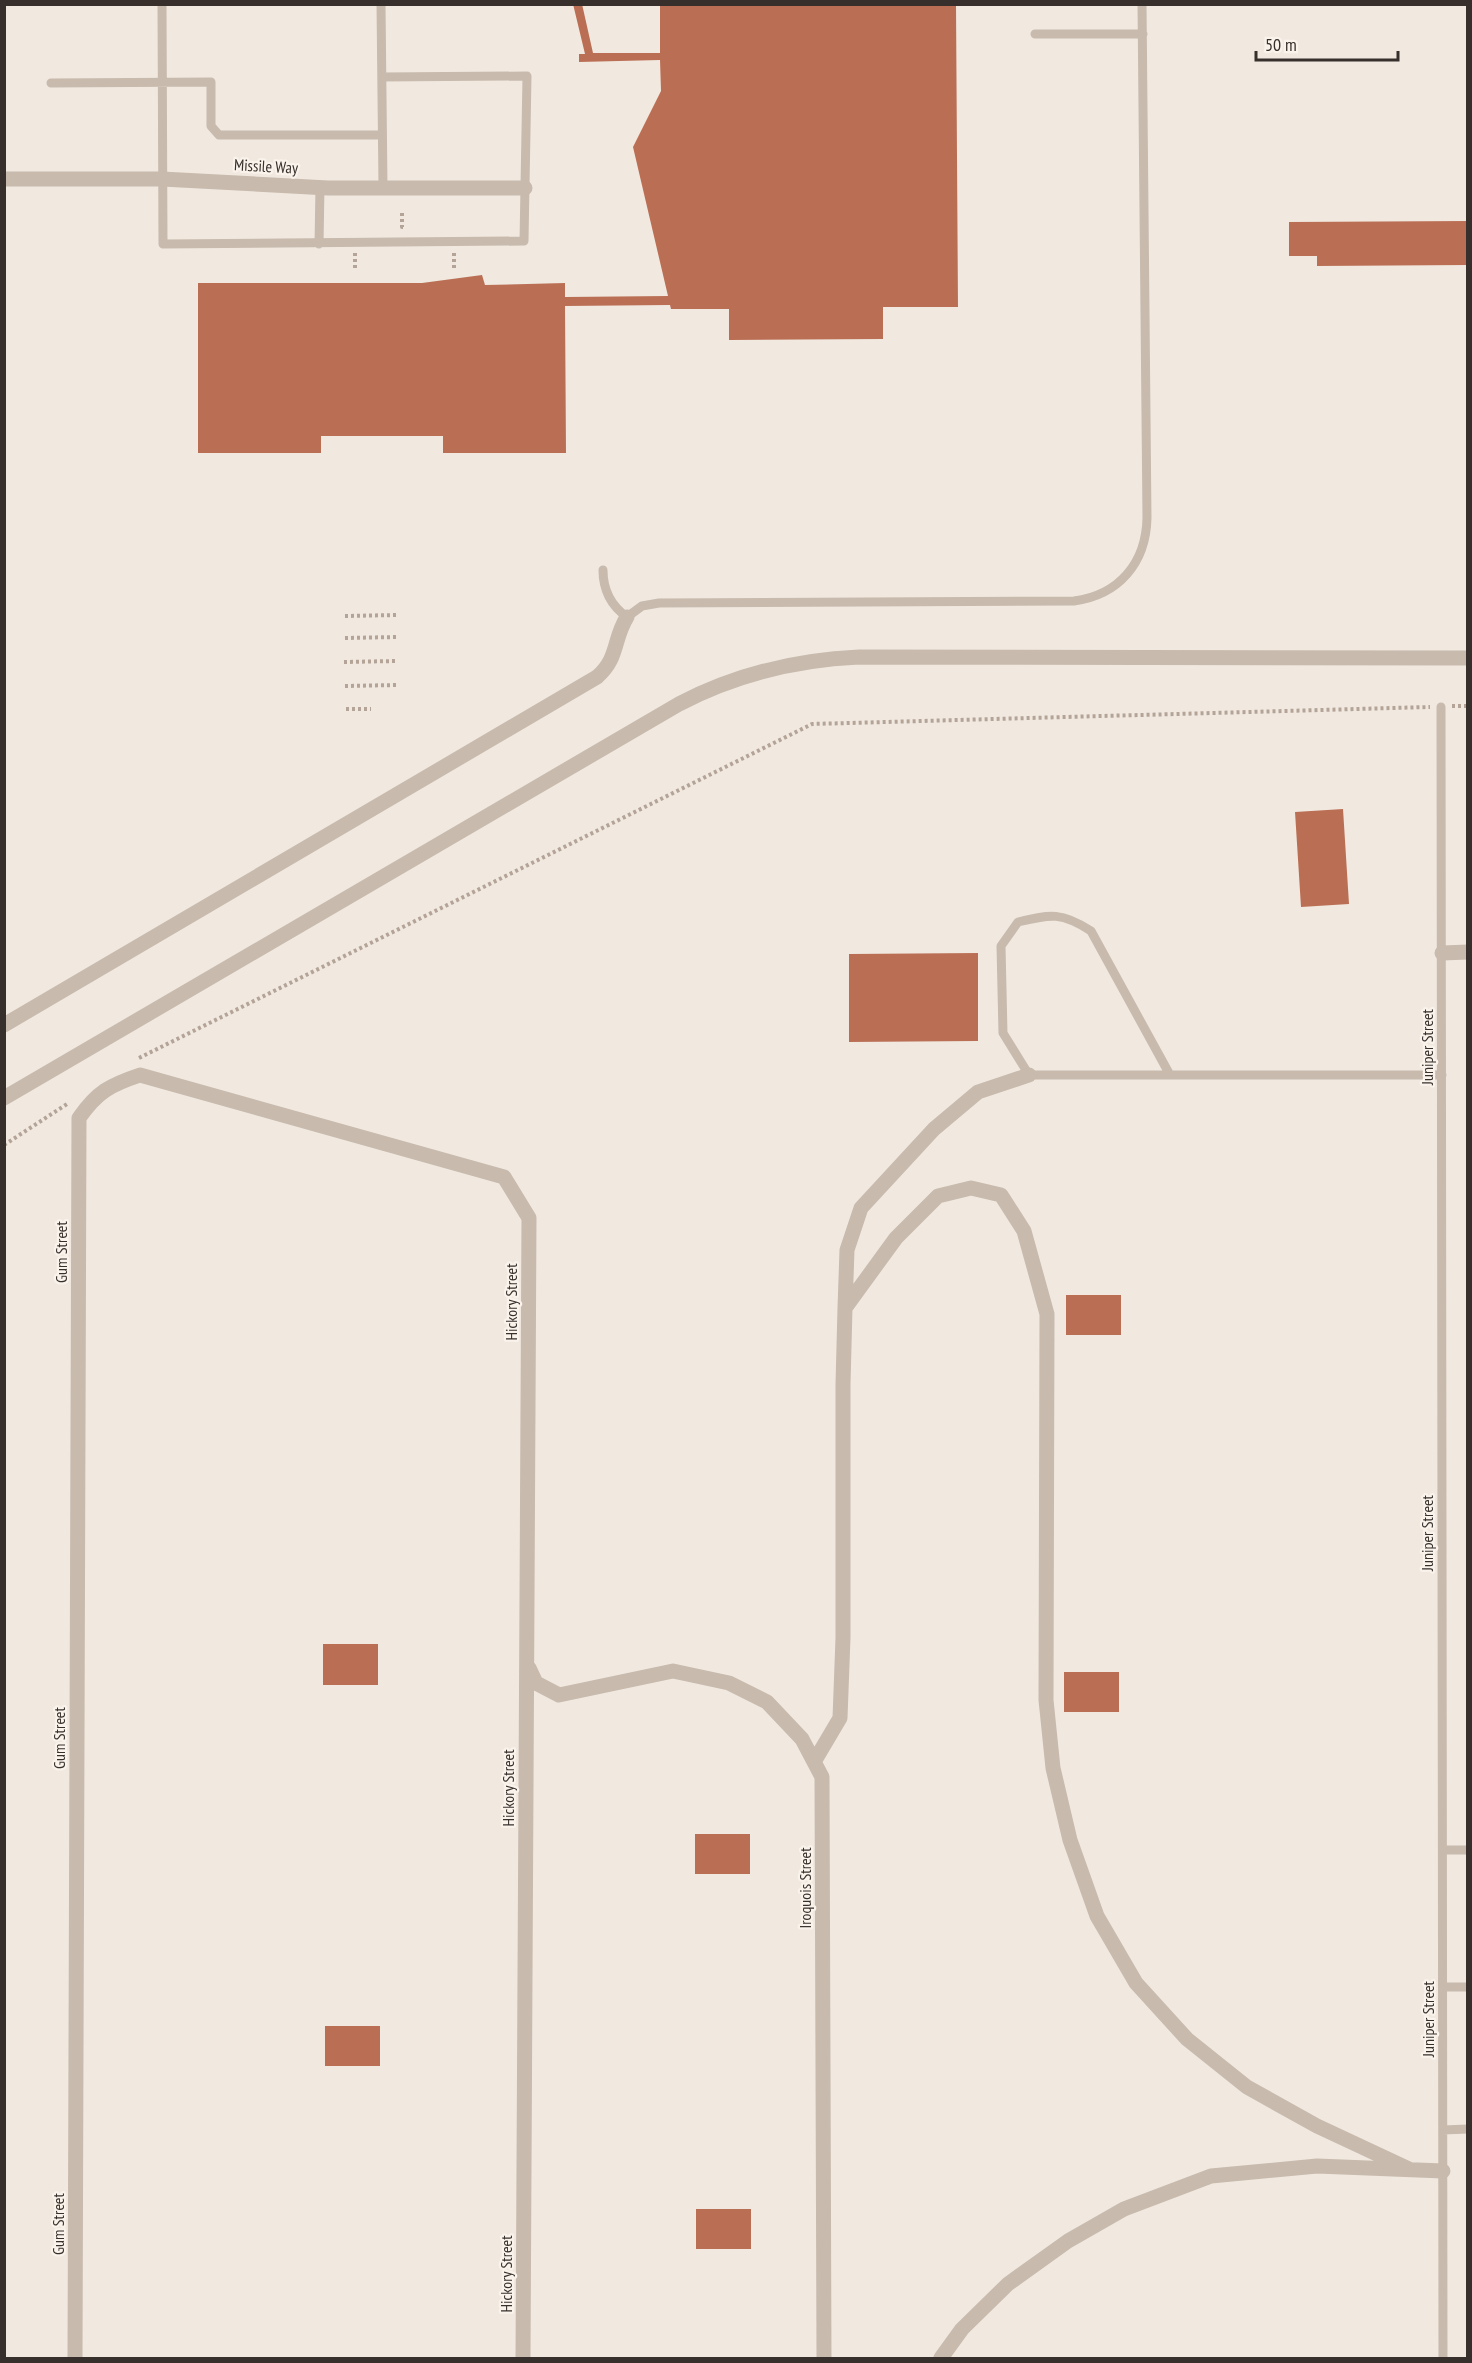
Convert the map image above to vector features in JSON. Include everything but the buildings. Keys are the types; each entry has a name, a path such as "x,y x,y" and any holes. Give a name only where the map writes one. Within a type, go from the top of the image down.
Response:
{"street":[{"name":"Missile Way","path":"4,179 162,179 320,187 525,188"},
{"path":"4,1025 597,678 614,656 622,625 627,617"},
{"path":"4,1098 679,704 710,688 743,676 811,660 859,657 1467,658"},
{"path":"1442,953 1467,952"},
{"name":"Hickory Street","path":"79,1118 92,1100 114,1084 140,1075 504,1177 529,1218 523,2358"},
{"path":"814,1761 840,1718 843,1638 843,1384 847,1250 861,1208 934,1129 978,1092 1029,1075"},
{"name":"Gum Street","path":"75,2358 79,1118"},
{"path":"845,1308 896,1238 938,1197 971,1188 1001,1195 1024,1232 1047,1314 1046,1700 1055,1779 1070,1840 1097,1916 1136,1983 1187,2039 1246,2087 1317,2126 1409,2169"},
{"name":"Iroquois Street","path":"527,1662 536,1683 559,1695 673,1671 729,1683 767,1702 802,1739 822,1777 824,2358"},
{"path":"941,2358 962,2329 1008,2284 1068,2241 1124,2209 1210,2176 1317,2166 1443,2171"}],"lane":[{"path":"162,4 163,244 524,241 527,76 382,77"},
{"path":"381,4 383,187"},
{"path":"603,570 608,597 613,605 627,617 642,606 659,603 1074,602 1099,596 1116,586 1130,573 1144,547 1147,518 1142,4"},
{"path":"1035,34 1143,34"},
{"path":"51,83 211,82 211,126 219,135 382,135"},
{"path":"320,187 320,244"},
{"name":"Juniper Street","path":"1441,706 1443,2358"},
{"path":"1170,1075 1091,931 1071,918 1043,915 1018,922 1001,946 1003,1033 1029,1075 1170,1075 1442,1075"},
{"path":"1443,1850 1467,1850"},
{"path":"1443,1987 1467,1987"},
{"path":"1443,2130 1467,2129"}],"path":[{"path":"345,616 397,615"},
{"path":"345,638 397,637"},
{"path":"344,662 396,661"},
{"path":"345,686 397,685"},
{"path":"130,1064 812,724 1467,706"},
{"path":"346,709 371,709"},
{"path":"4,1144 72,1101"}]}
